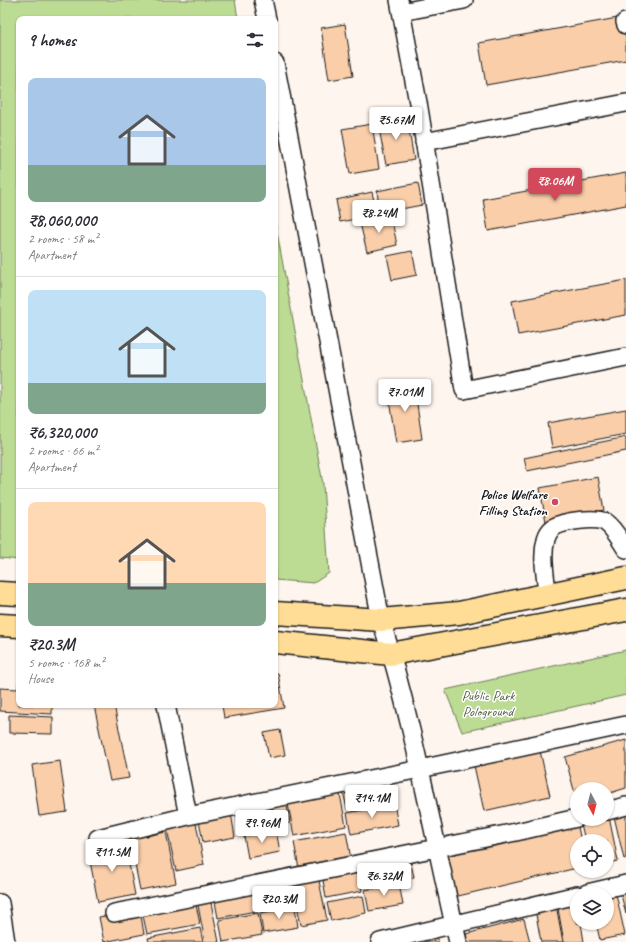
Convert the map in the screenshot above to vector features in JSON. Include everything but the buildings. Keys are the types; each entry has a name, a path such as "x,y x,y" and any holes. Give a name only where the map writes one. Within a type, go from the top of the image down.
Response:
{"main road":[{"path":"278,613 381,620 459,613 626,578"},
{"path":"0,593 16,594"},
{"path":"278,642 391,654 626,610"},
{"path":"0,625 16,626"}],"street":[{"path":"263,0 266,16"},
{"path":"464,0 400,6 424,142 464,390 626,357"},
{"path":"278,79 381,620 420,769 458,942"},
{"path":"424,142 626,103"},
{"path":"547,594 544,555 545,544 550,530 555,526 599,520 606,523 613,530 626,549"},
{"path":"167,708 188,816"},
{"path":"98,838 188,816 626,725"},
{"path":"614,809 626,806"},
{"path":"114,913 437,848 570,820"},
{"path":"614,887 626,884"},
{"path":"380,942 570,897"},
{"path":"0,903 6,942"}],"green space":[{"path":"0,0 235,0 238,16 16,16 16,560 0,558"},
{"path":"278,237 323,484 329,573 314,583 278,580"},
{"name":"Public Park Pologround","path":"626,650 626,695 462,732 445,690"}],"place":[{"name":"Police Welfare Filling Station","path":"555,502"}]}
